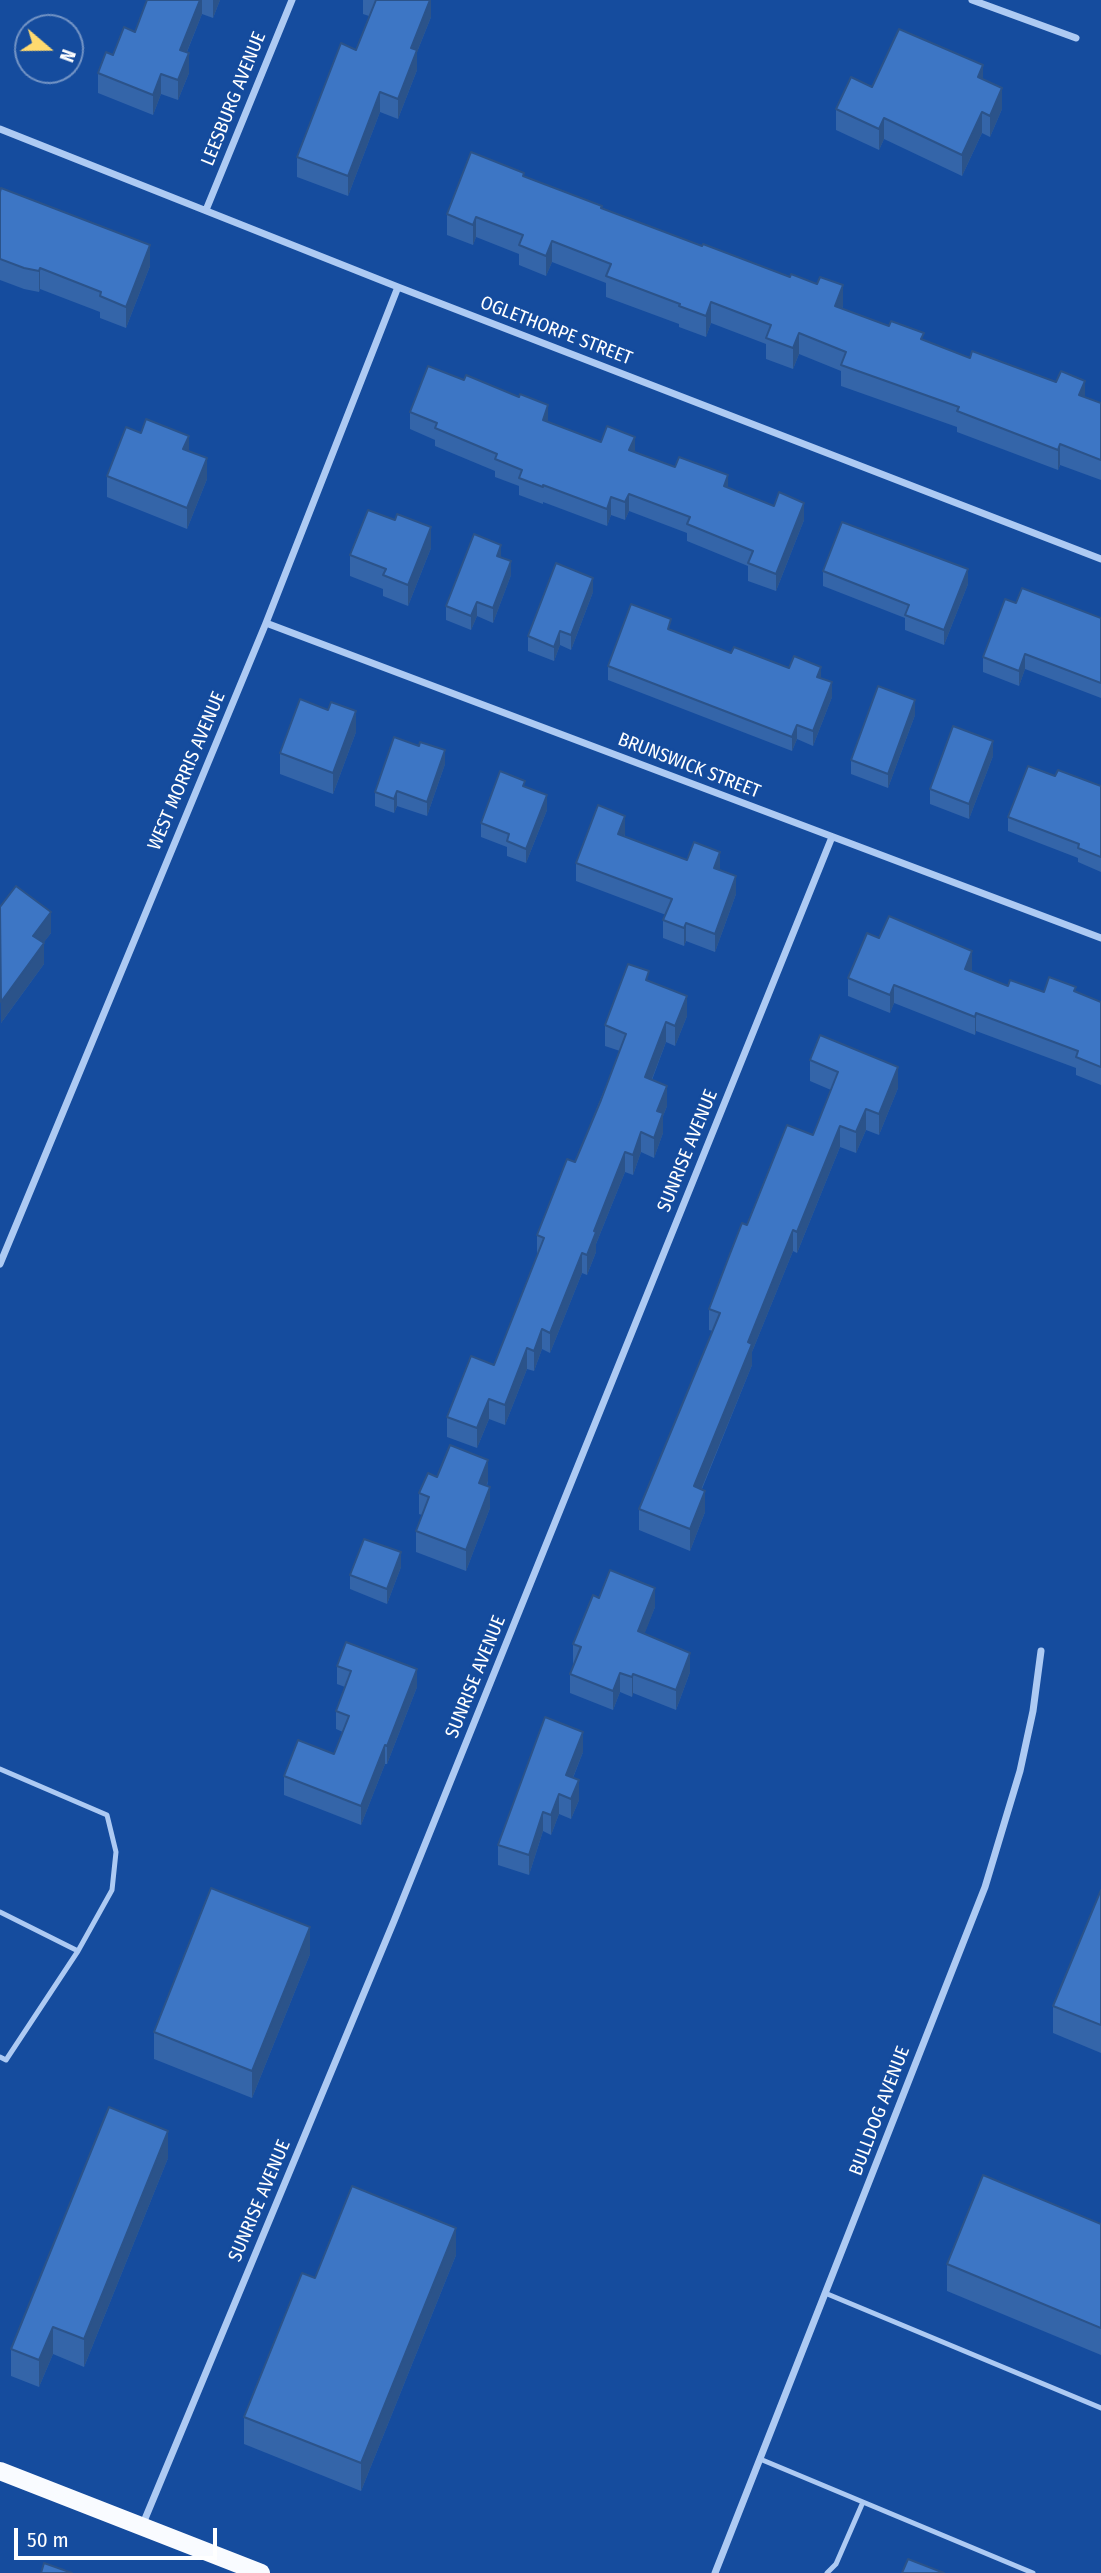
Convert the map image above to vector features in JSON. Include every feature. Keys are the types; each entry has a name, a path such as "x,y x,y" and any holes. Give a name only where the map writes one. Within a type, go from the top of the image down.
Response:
{"main road":[{"path":"0,2471 261,2573"}],"street":[{"name":"LEESBURG AVENUE","path":"206,210 292,0"},
{"path":"972,0 1076,38"},
{"name":"OGLETHORPE STREET","path":"0,129 398,287 1101,559"},
{"name":"WEST MORRIS AVENUE","path":"0,1264 266,623 398,287"},
{"name":"BRUNSWICK STREET","path":"266,623 1101,939"},
{"name":"SUNRISE AVENUE","path":"141,2526 399,1908 832,837"},
{"name":"BULLDOG AVENUE","path":"715,2573 997,1853 1020,1771 1033,1711 1041,1651"}],"lane":[{"path":"0,1769 107,1815 116,1852 112,1890 78,1951 6,2060 0,2057"},
{"path":"0,1912 78,1951"},
{"path":"825,2293 1101,2408"},
{"path":"760,2459 1032,2573"},
{"path":"827,2573 836,2564 863,2502"}],"building":[{"path":"147,0 200,0 180,50 189,53 178,80 161,74 153,95 98,73 106,52 113,55 124,27 135,32"},
{"path":"376,0 430,0 411,48 417,50 398,99 380,92 348,176 297,157 341,43 356,50"},
{"path":"899,29 983,65 978,77 1002,88 990,116 982,112 962,155 884,118 879,129 836,109 851,77 872,87"},
{"path":"471,152 524,173 523,176 602,206 601,208 702,246 703,244 790,277 791,274 817,284 820,277 843,285 835,306 889,326 891,321 924,333 921,339 970,358 972,351 1056,382 1061,371 1085,381 1079,395 1101,403 1101,460 1060,444 1058,450 957,411 959,407 841,365 846,352 799,333 793,348 766,338 771,325 711,302 706,316 606,276 611,264 552,241 546,256 519,245 523,235 476,217 473,225 447,214"},
{"path":"1,188 150,245 126,307 100,296 101,292 40,268 39,271 24,268 0,259"},
{"path":"428,366 464,380 466,375 519,397 520,394 548,405 543,420 601,442 607,426 635,437 629,450 675,467 679,457 728,475 724,486 774,506 779,492 804,503 776,574 748,563 753,551 687,524 690,517 629,494 625,502 611,497 607,509 543,487 519,478 522,470 495,459 497,454 435,428 437,423 410,412"},
{"path":"146,419 189,436 183,449 207,458 187,508 107,476 126,427 141,433"},
{"path":"368,510 395,520 397,514 431,527 408,585 383,575 386,569 350,555"},
{"path":"842,522 968,569 944,630 905,615 909,605 823,571"},
{"path":"474,534 501,545 497,556 511,561 493,608 477,602 471,616 446,606"},
{"path":"556,563 593,578 571,635 560,631 554,647 528,636"},
{"path":"1022,588 1101,618 1101,683 1025,654 1019,671 983,657 1005,599 1016,603"},
{"path":"631,604 671,619 668,629 731,653 734,647 789,668 794,656 821,667 817,677 832,682 813,731 797,725 792,737 608,666"},
{"path":"878,686 915,700 888,774 851,760"},
{"path":"300,699 328,710 331,702 356,711 333,773 280,753"},
{"path":"953,726 993,741 969,804 930,789"},
{"path":"394,737 419,746 420,742 445,750 427,802 397,791 394,799 375,792"},
{"path":"1028,766 1055,776 1058,770 1101,786 1101,857 1078,848 1079,844 1008,817"},
{"path":"500,771 525,781 523,786 547,795 526,849 507,841 509,834 481,823"},
{"path":"598,805 625,816 618,834 687,860 694,842 720,852 714,868 736,876 715,934 686,923 684,928 663,920 672,899 576,863"},
{"path":"16,886 51,912 33,936 44,943 1,1002 0,907"},
{"path":"889,916 972,951 965,969 1008,986 1010,980 1044,992 1049,977 1076,987 1074,991 1101,1002 1101,1067 1076,1057 1078,1051 976,1013 975,1017 894,985 890,995 848,978 867,933 879,938"},
{"path":"628,964 649,971 646,980 687,996 675,1026 666,1022 645,1077 667,1086 657,1111 663,1113 654,1138 641,1132 633,1155 625,1152 587,1255 582,1253 550,1333 542,1329 534,1351 527,1348 505,1405 489,1399 477,1428 447,1417 471,1356 494,1365 544,1238 537,1235 567,1159 575,1162 601,1100 626,1034 605,1025"},
{"path":"820,1035 898,1067 879,1114 866,1109 856,1132 840,1126 797,1232 793,1230 748,1342 752,1344 694,1486 705,1491 690,1529 639,1509 720,1313 709,1309 742,1223 747,1225 787,1125 813,1135 838,1072 810,1060"},
{"path":"450,1445 488,1460 479,1483 490,1487 466,1550 416,1531 429,1497 419,1493 428,1473 437,1477"},
{"path":"364,1539 401,1552 387,1589 350,1575"},
{"path":"610,1570 655,1588 638,1631 690,1653 676,1690 633,1674 632,1677 620,1673 613,1691 570,1674 581,1647 573,1644 593,1595 599,1598"},
{"path":"346,1642 417,1669 361,1806 284,1776 298,1740 334,1754 349,1716 336,1711 351,1671 337,1666"},
{"path":"545,1717 583,1732 566,1775 579,1780 571,1799 559,1794 551,1815 543,1812 529,1855 498,1845"},
{"path":"211,1888 310,1927 252,2071 154,2032"},
{"path":"1101,1890 1101,2025 1053,2006"},
{"path":"109,2107 168,2131 84,2339 53,2327 39,2360 11,2349"},
{"path":"983,2175 1101,2224 1101,2328 947,2264"},
{"path":"352,2186 456,2228 361,2463 244,2417 302,2273 315,2278"},
{"path":"908,2559 944,2573 902,2573"},
{"path":"44,2563 72,2573 41,2573"}]}
